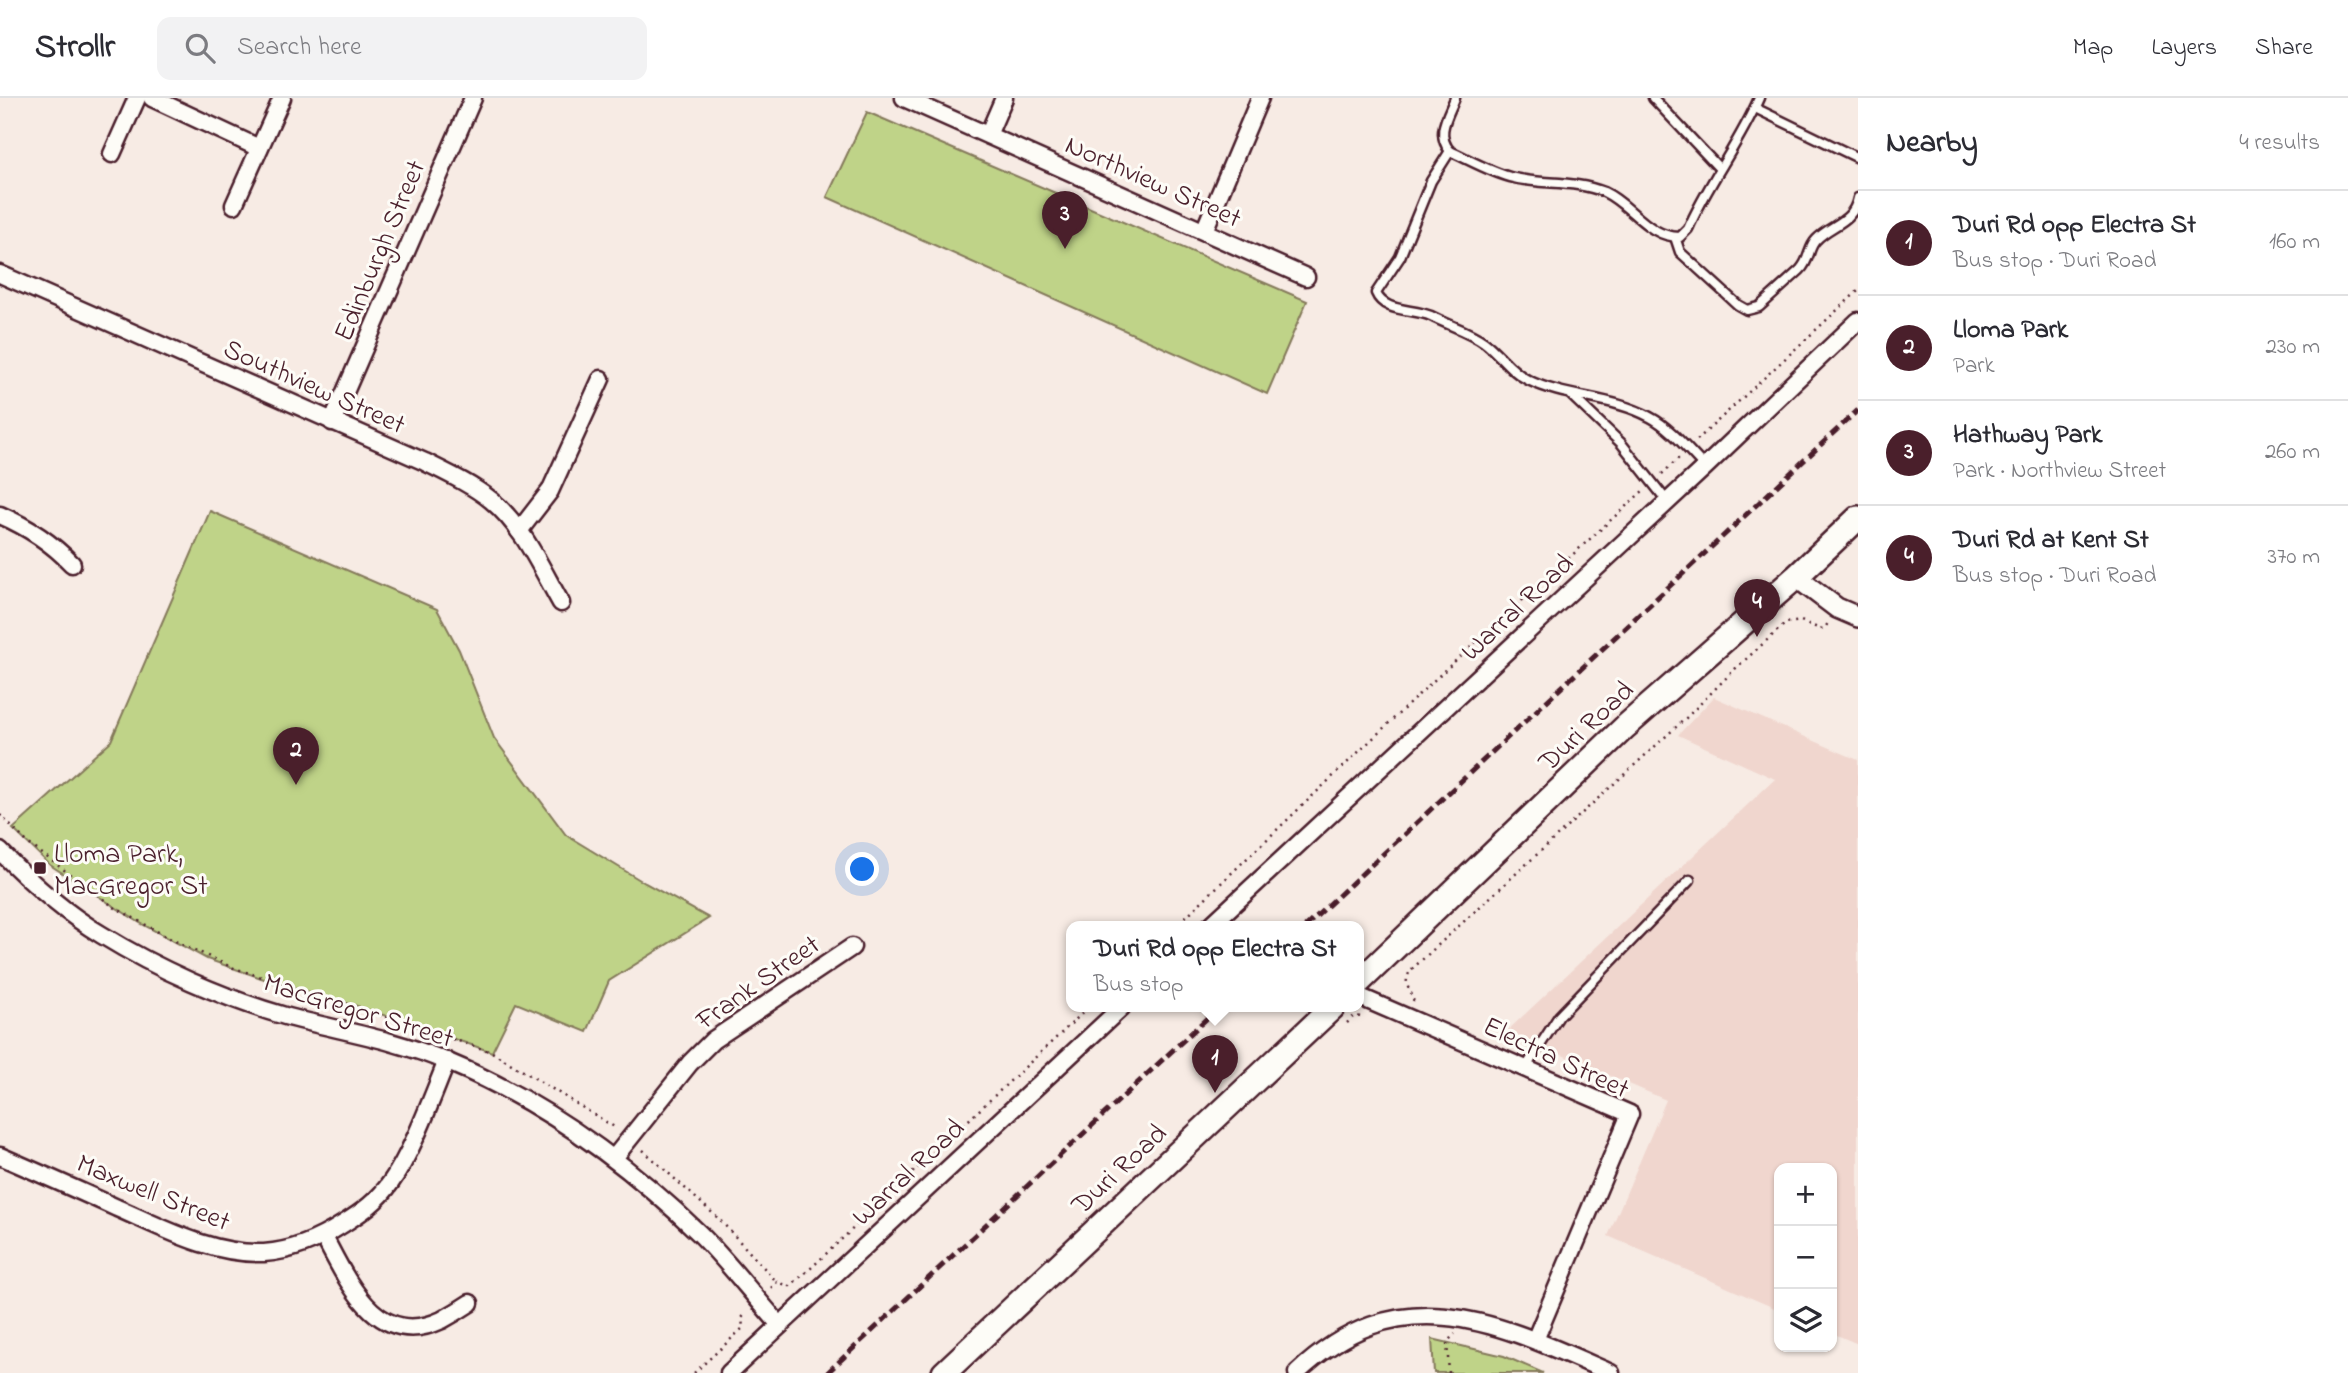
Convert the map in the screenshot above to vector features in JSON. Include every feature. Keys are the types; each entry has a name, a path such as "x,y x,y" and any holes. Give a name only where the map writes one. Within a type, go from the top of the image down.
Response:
{"main road":[{"name":"Duri Road","path":"1364,978 1625,727 1796,577 1858,518"},
{"name":"Duri Road","path":"944,1373 1338,1017"}],"street":[{"path":"112,154 137,98"},
{"path":"152,98 259,148"},
{"path":"234,205 282,98"},
{"name":"Edinburgh Street","path":"332,422 473,98"},
{"name":"Northview Street","path":"904,98 1306,277"},
{"path":"988,135 1004,98"},
{"path":"1204,231 1260,98"},
{"name":"Southview Street","path":"0,274 425,462 464,482 492,500 519,531 561,603"},
{"name":"Warral Road","path":"1215,921 1705,467 1858,321"},
{"path":"519,531 550,491 601,379"},
{"path":"0,515 40,536 56,547 72,564"},
{"path":"1796,577 1837,608 1858,617"},
{"name":"MacGregor Street","path":"0,851 29,880 101,935 194,984 285,1016 372,1036 447,1061 536,1104 614,1158 701,1234 780,1325"},
{"name":"Frank Street","path":"614,1158 690,1063 713,1040 852,947"},
{"name":"Electra Street","path":"1364,998 1630,1114 1535,1340"},
{"name":"Warral Road","path":"729,1373 1117,1012"},
{"name":"Maxwell Street","path":"0,1156 167,1230 214,1247 264,1253 286,1249 324,1237 367,1209 392,1180 447,1061"},
{"path":"324,1237 354,1291 377,1316 390,1323 407,1326 440,1321 470,1303"},
{"path":"1297,1373 1324,1350 1377,1322 1440,1315 1467,1319 1535,1340 1611,1373"}],"lane":[{"path":"1455,98 1442,136 1444,145 1450,151 1511,178 1580,185 1603,192 1626,205 1657,233 1675,237 1680,237 1688,229 1759,98"},
{"path":"1653,98 1719,168"},
{"path":"1755,108 1858,158"},
{"path":"1450,151 1431,181 1400,257 1376,293 1379,300 1388,307 1424,313 1483,342 1525,379 1572,396 1607,401 1651,417 1705,467"},
{"path":"1675,237 1680,252 1738,305 1747,310 1759,307 1807,263 1816,239 1852,214 1858,198"},
{"path":"1572,396 1621,443 1667,501"},
{"path":"1526,1067 1559,1016 1690,880"}],"path":[{"path":"1181,921 1432,681 1652,483 1858,291"},
{"path":"1406,1017 1415,998 1406,982 1412,969 1786,623 1801,621 1820,629 1825,628 1837,608"},
{"path":"771,1288 778,1282 790,1286 811,1268 1084,1012"},
{"path":"1338,1017 1354,1016 1371,1020"},
{"path":"694,1373 743,1328 742,1318 746,1313"},
{"path":"1449,1373 1447,1342 1467,1319"}],"shaded area":[{"path":"1714,697 1858,760 1858,1344 1837,1335 1837,1163 1774,1163 1774,1308 1608,1236 1666,1100 1507,1031 1775,779 1678,735"}],"green space":[{"path":"867,112 1307,301 1267,394 827,197"},
{"path":"210,511 437,609 459,650 494,738 566,835 709,918 609,981 587,1032 516,1003 492,1052 207,959 140,923 50,865 13,829 111,741"},
{"path":"1432,1339 1504,1356 1543,1373 1434,1373"}],"railway":[{"path":"1311,921 1858,410"},
{"path":"827,1373 1214,1012"}],"place":[{"name":"Hathway Park","path":"1065,249"},
{"name":"Duri Rd at Kent St","path":"1757,637"},
{"name":"Lloma Park","path":"296,785"},
{"name":"Lloma Park, MacGregor St","path":"40,868"},
{"name":"Duri Rd opp Electra St","path":"1215,1093"}]}
